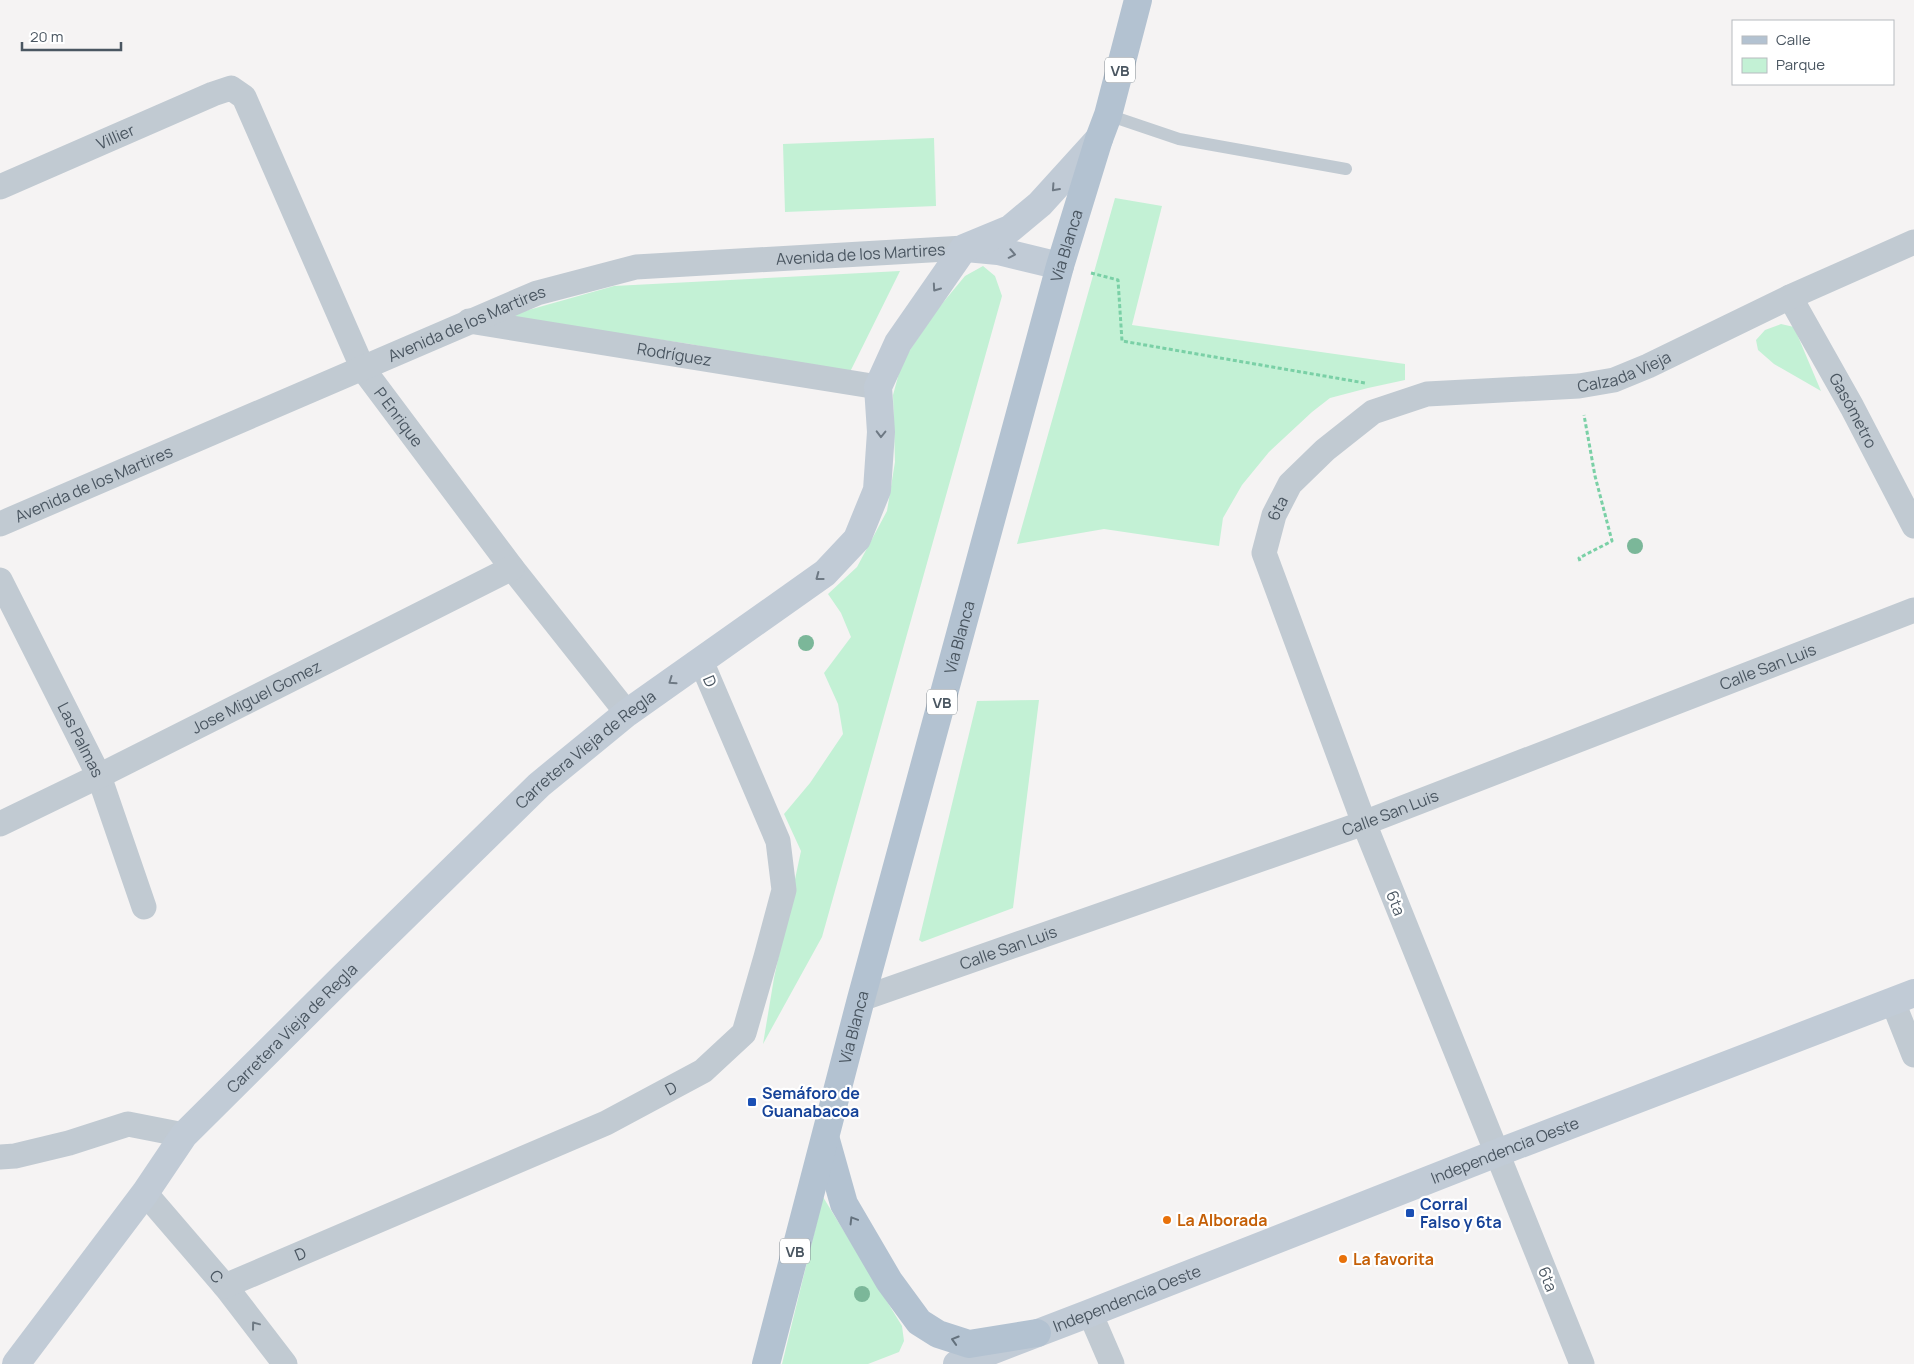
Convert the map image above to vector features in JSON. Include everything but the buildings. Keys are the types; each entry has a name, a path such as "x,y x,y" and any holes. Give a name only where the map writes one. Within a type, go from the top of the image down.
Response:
{"main road":[{"name":"Vía Blanca","path":"766,1364 861,999 1060,266 1104,127 1138,0"},
{"path":"826,1139 844,1204 889,1281 919,1322 938,1334 970,1344 1037,1333"}],"street":[{"name":"Villier","path":"0,187 213,94 231,88"},
{"name":"P Enrique","path":"231,88 244,97 363,369 512,568 627,713"},
{"path":"964,248 1010,229 1040,204 1104,127"},
{"name":"Calzada Vieja","path":"1325,450 1373,412 1427,394 1578,386 1614,380 1648,366 1790,297 1914,242"},
{"path":"964,248 998,251 1060,266"},
{"name":"Avenida de los Martires","path":"0,524 363,369 468,321 537,293 636,267 964,248"},
{"name":"Carretera Vieja de Regla","path":"16,1364 145,1193 184,1135 344,976 539,785 627,713 825,573 857,539 877,490 881,432 878,387 898,343 964,248"},
{"name":"Gasómetro","path":"1790,297 1852,407 1914,526"},
{"name":"Rodríguez","path":"468,321 878,387"},
{"name":"6ta","path":"1325,450 1290,484 1274,515 1264,553 1364,823 1582,1364"},
{"name":"Jose Miguel Gomez","path":"0,824 100,776 512,568"},
{"name":"Las Palmas","path":"0,580 100,776 144,907"},
{"name":"Calle San Luis","path":"861,999 1364,823 1914,610"},
{"name":"D","path":"225,1286 606,1123 703,1071 744,1033 784,890 780,851 775,833 701,661"},
{"path":"1903,998 1914,1055"},
{"name":"Independencia Oeste","path":"957,1364 1090,1314 1497,1153 1903,998"},
{"path":"0,1157 15,1156 69,1143 128,1124 184,1135"},
{"name":"C","path":"145,1193 225,1286 285,1364"},
{"path":"1090,1314 1112,1364"}],"lane":[{"path":"1104,127 1346,169"}],"path":[{"path":"1118,280 1122,341 1368,384"},
{"path":"1578,386 1595,476 1612,541 1579,558 1580,561"}],"green space":[{"path":"934,138 936,206 785,212 783,144"},
{"path":"1115,198 1162,206 1132,325 1405,364 1405,380 1330,398 1269,452 1242,485 1223,518 1219,546 1104,529 1017,544"},
{"path":"983,266 995,276 1002,296 822,937 763,1044 774,978 801,851 784,814 810,783 843,734 838,704 824,673 851,637 841,613 828,594 857,567 887,511 895,462 893,395 902,362 936,311 965,276"},
{"path":"900,271 848,376 690,344 504,317 614,286"},
{"path":"1781,324 1794,327 1821,391 1774,364 1758,350 1756,340 1765,330"},
{"path":"1039,700 1013,908 922,942 919,940 977,701"},
{"path":"823,1197 902,1326 904,1341 899,1352 868,1364 782,1364"}],"place":[{"name":"Semáforo de Guanabacoa","path":"752,1102"},
{"name":"Corral Falso y 6ta","path":"1410,1213"},
{"name":"La Alborada","path":"1167,1220"},
{"name":"La favorita","path":"1343,1259"}]}
